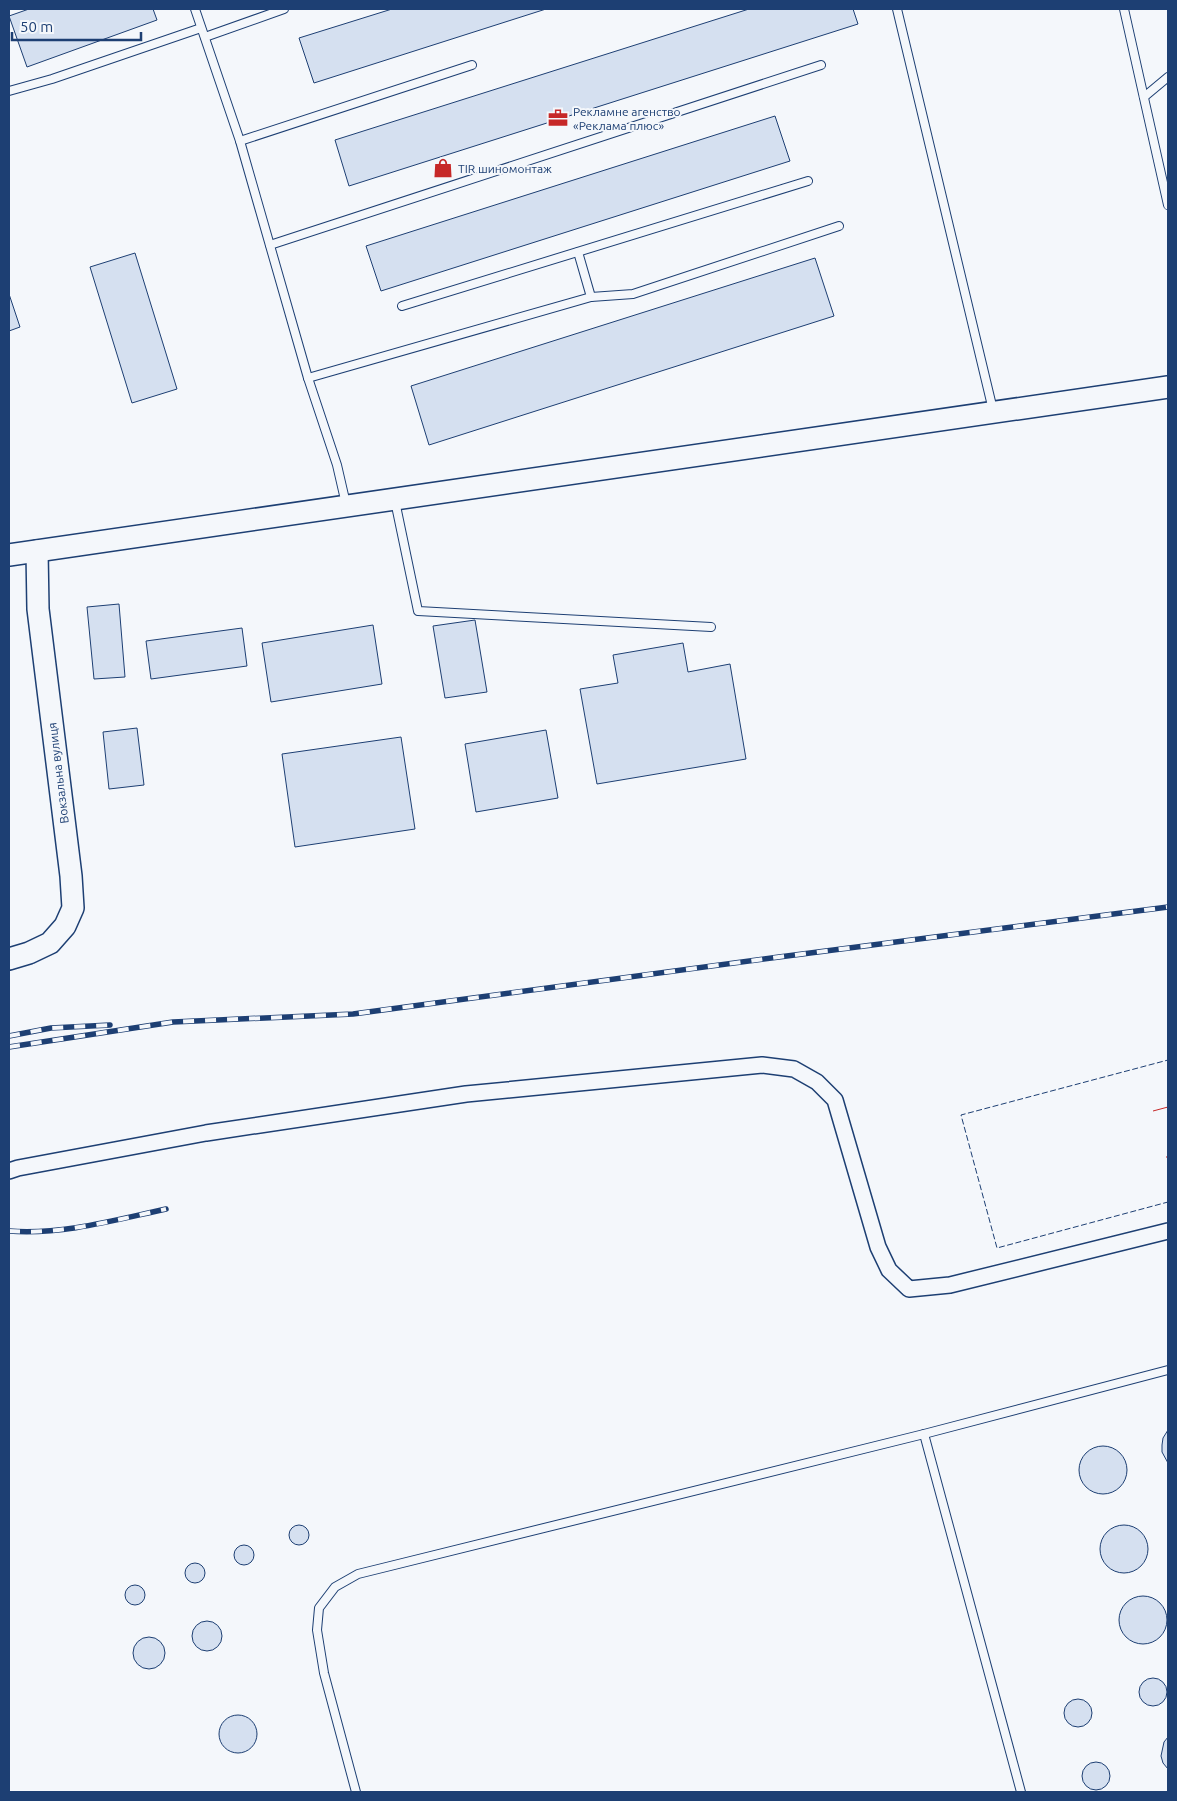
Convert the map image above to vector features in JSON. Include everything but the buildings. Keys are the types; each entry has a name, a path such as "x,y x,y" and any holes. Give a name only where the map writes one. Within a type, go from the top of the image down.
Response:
{"main road":[{"path":"9,555 1168,387"},
{"name":"Вокзальна вулиця","path":"9,958 29,953 50,943 65,926 73,908 71,876 38,609 37,551"}],"street":[{"path":"9,1171 206,1133 466,1094 762,1066 794,1069 817,1082 835,1100 878,1247 889,1270 909,1288 950,1285 1168,1231"}],"lane":[{"path":"195,9 240,141 308,378 337,465 346,506"},
{"path":"204,37 284,9"},
{"path":"897,9 994,412"},
{"path":"1124,9 1168,205"},
{"path":"9,91 52,80 201,28"},
{"path":"240,141 472,65"},
{"path":"270,245 821,65"},
{"path":"1144,97 1168,77"},
{"path":"402,306 808,181"},
{"path":"308,378 592,297 633,294 839,226"},
{"path":"578,252 592,297"},
{"path":"395,499 418,611 711,627"},
{"path":"356,1792 324,1673 317,1630 319,1608 335,1587 358,1574 924,1434 1168,1370"},
{"path":"924,1434 1021,1792"}],"railway":[{"path":"9,1047 173,1022 353,1014 1168,907"},
{"path":"9,1036 51,1028 110,1025"},
{"path":"9,1231 29,1232 69,1229 166,1209"}],"fence":[{"path":"1168,1063 1168,1060 961,1115 997,1248 1168,1202"}],"power":[{"path":"1153,1111 1168,1107"}],"place":[{"name":"Рекламне агенство «Реклама плюс»","path":"558,118"},
{"name":"TIR шиномонтаж","path":"443,168"}]}
